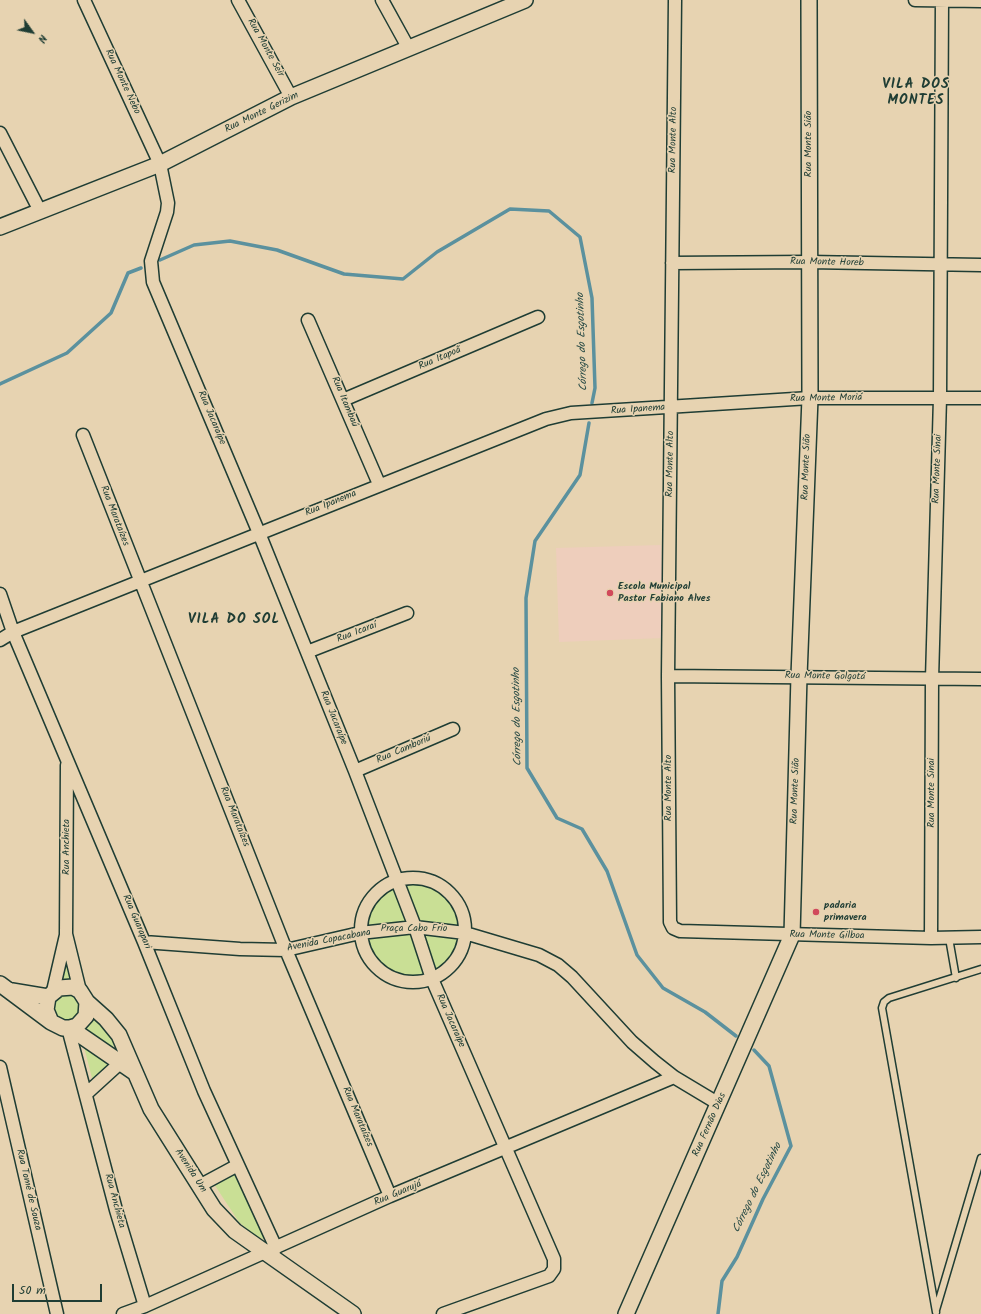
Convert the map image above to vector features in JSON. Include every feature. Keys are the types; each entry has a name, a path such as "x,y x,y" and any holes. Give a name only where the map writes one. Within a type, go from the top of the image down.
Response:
{"street":[{"name":"Rua Monte Nebo","path":"84,0 160,164"},
{"name":"Rua Monte Seir","path":"238,0 291,97"},
{"path":"382,0 410,49"},
{"name":"Rua Monte Gerizim","path":"0,227 160,164 291,97 410,49 525,0"},
{"name":"Rua Monte Alto","path":"673,928 670,922 668,676 672,408 675,0"},
{"name":"Rua Monte Sião","path":"792,935 799,676 810,398 809,0"},
{"path":"915,0 981,1"},
{"name":"Rua Monte Sinai","path":"931,938 932,679 940,398 942,0"},
{"path":"0,133 40,211"},
{"name":"Rua Jacaraípe","path":"160,164 168,204 167,212 151,261 153,282 259,533 355,771 396,881 415,927 432,979 554,1259 554,1269 549,1276 443,1314"},
{"name":"Rua Monte Horeb","path":"672,262 809,262 981,265"},
{"name":"Rua Itapoã","path":"343,400 538,317"},
{"name":"Rua Itambaú","path":"308,320 379,484"},
{"name":"Rua Monte Moriá","path":"672,408 810,398 981,398"},
{"name":"Rua Ipanema","path":"0,640 14,632 379,484 546,419 571,414 672,408"},
{"name":"Rua Marataízes","path":"83,436 286,950 390,1196"},
{"name":"Rua Guarapari","path":"0,594 14,632 144,942 204,1091 238,1165 271,1250"},
{"name":"Rua Icaraí","path":"306,652 407,613"},
{"name":"Rua Monte Golgotá","path":"668,676 799,676 981,679"},
{"name":"Rua Camboriú","path":"355,771 452,729"},
{"name":"Rua Anchieta","path":"51,994 66,934 67,759"},
{"path":"418,879 429,881 444,889 456,901 463,916 465,933 462,948 455,961 445,972 432,979 416,983 399,981 384,975 372,964 364,949 360,933 362,916 369,901 381,889 396,881 418,879"},
{"name":"Avenida Copacabana","path":"144,942 240,950 286,950 360,933 415,927 465,933 539,955 558,965 572,977 632,1042 674,1077 719,1104"},
{"name":"Rua Monte Gilboa","path":"673,928 680,931 792,935 931,938 981,937"},
{"name":"Rua Anchieta","path":"66,934 83,997"},
{"name":"Rua Fernão Dias","path":"626,1314 792,935"},
{"path":"4,987 51,994 66,986 83,997 119,1034 123,1057 86,1094"},
{"path":"4,987 57,1026 69,1028 77,1026 86,1016 83,997"},
{"path":"51,994 46,1010 51,1022"},
{"name":"Rua Anchieta","path":"69,1028 116,1210 145,1306"},
{"name":"Avenida Um","path":"69,1028 123,1057 134,1072 151,1109 199,1186 214,1209 230,1226 271,1250 353,1314"},
{"name":"Rua Tomé de Souza","path":"0,1067 57,1314"},
{"name":"Rua Guarujá","path":"123,1314 145,1306 390,1196 506,1149 674,1077"},
{"path":"199,1186 238,1165"}],"lane":[{"path":"949,938 956,978"},
{"path":"936,1313 882,1008 884,1002 889,998 981,969"},
{"path":"936,1313 981,1158"}],"shaded area":[{"name":"Escola Municipal Pastor Fabiano Alves","path":"661,545 664,638 559,642 556,548"}],"green space":[{"name":"Praça Cabo Frio","path":"413,882 431,886 447,896 457,912 461,930 457,948 447,964 431,974 413,978 395,974 379,964 369,948 365,930 369,912 379,896 395,886"},
{"path":"67,949 72,981 59,984"},
{"path":"64,991 82,1000 77,1021 55,1021 51,999"},
{"path":"93,1014 111,1029 114,1050 113,1055 83,1027"},
{"path":"83,1043 102,1057 110,1067 93,1082"},
{"path":"236,1172 268,1238 263,1239 253,1234 239,1222 214,1184"}],"waterway":[{"name":"Córrego do Esgotinho","path":"160,260 194,245 230,241 277,250 344,274 403,279 437,252 510,209 549,211 580,237 592,298 595,388 592,403"},
{"name":"Córrego do Esgotinho","path":"0,384 67,353 111,313 128,273 141,268"},
{"name":"Córrego do Esgotinho","path":"589,423 580,475 535,541 526,598 527,768 557,818 582,829 607,871 637,955 663,988 705,1012 736,1036"},
{"name":"Córrego do Esgotinho","path":"718,1314 722,1281 737,1257 763,1199 791,1146 769,1066 754,1050"}],"place":[{"name":"Escola Municipal Pastor Fabiano Alves","path":"610,593"},
{"name":"padaria primavera","path":"816,912"}],"district":[{"name":"VILA DOS MONTES","path":"916,94"},
{"name":"VILA DO SOL","path":"234,621"}]}
